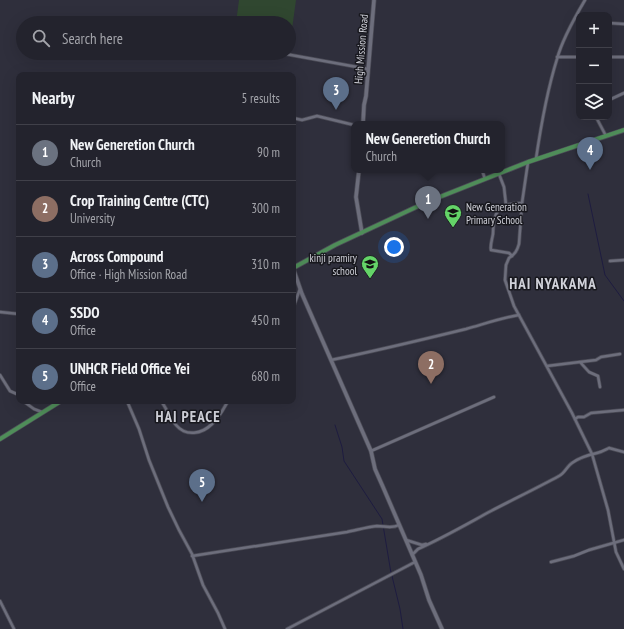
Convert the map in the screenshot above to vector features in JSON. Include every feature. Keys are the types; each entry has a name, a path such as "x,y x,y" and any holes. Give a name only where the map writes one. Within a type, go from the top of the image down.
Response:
{"main road":[{"path":"505,171 536,159 624,130"},
{"path":"296,266 427,202 498,174"},
{"path":"0,439 56,404"}],"street":[{"name":"High Mission Road","path":"363,121 374,0"},
{"path":"579,12 585,0"},
{"path":"536,159 541,122 557,57 576,18"},
{"path":"612,23 624,24"},
{"path":"296,56 368,69"},
{"path":"612,57 624,56"},
{"path":"557,57 576,57"},
{"path":"612,99 624,93"},
{"path":"296,119 302,120 317,116 351,124"},
{"path":"598,120 606,136"},
{"path":"528,162 522,203 518,250 509,258 506,264 505,280 514,306 575,419 592,454 608,510 613,542 624,570"},
{"path":"359,173 356,197 362,233"},
{"path":"483,173 485,179"},
{"path":"498,174 504,187 506,205"},
{"path":"512,256 509,253 491,250 490,248 493,235 494,217 498,210 506,205 512,203 522,203"},
{"path":"610,261 624,260"},
{"path":"296,277 371,451 375,469 421,575 442,629"},
{"path":"296,299 300,288"},
{"path":"0,312 16,314"},
{"path":"331,360 519,315"},
{"path":"546,366 596,360 601,357 620,354"},
{"path":"580,362 589,372 598,376 600,386"},
{"path":"0,374 10,391 16,394"},
{"path":"371,451 494,397"},
{"path":"28,404 43,413"},
{"path":"128,404 168,507 192,556 203,585 225,629"},
{"path":"163,404 179,428 192,433 203,431 213,424 226,404"},
{"path":"575,419 578,417 584,417 591,413 624,410"},
{"path":"412,555 418,549 427,544 525,494 536,486 559,476 570,464 587,455 603,452 608,448 624,452"},
{"path":"192,556 378,526 396,527 400,525"},
{"path":"405,540 422,545 427,544"},
{"path":"551,562 574,556 613,542 624,540"},
{"path":"287,629 415,562"},
{"path":"0,601 14,629"}],"green space":[{"path":"239,0 296,0 294,16 237,16"}],"waterway":[{"path":"588,194 605,275 624,301"},
{"path":"335,425 342,447 344,461 382,519 391,573"},
{"path":"392,576 403,629"}],"place":[{"name":"Across Compound","path":"336,110"},
{"name":"SSDO","path":"590,170"},
{"name":"New Generetion Church","path":"428,219"},
{"name":"New Generation Primary School","path":"453,228"},
{"name":"kinji pramiry school","path":"370,279"},
{"name":"Crop Training Centre (CTC)","path":"431,384"},
{"name":"UNHCR Field Office Yei","path":"202,502"}],"district":[{"name":"HAI NYAKAMA","path":"553,284"},
{"name":"HAI PEACE","path":"188,417"}]}
